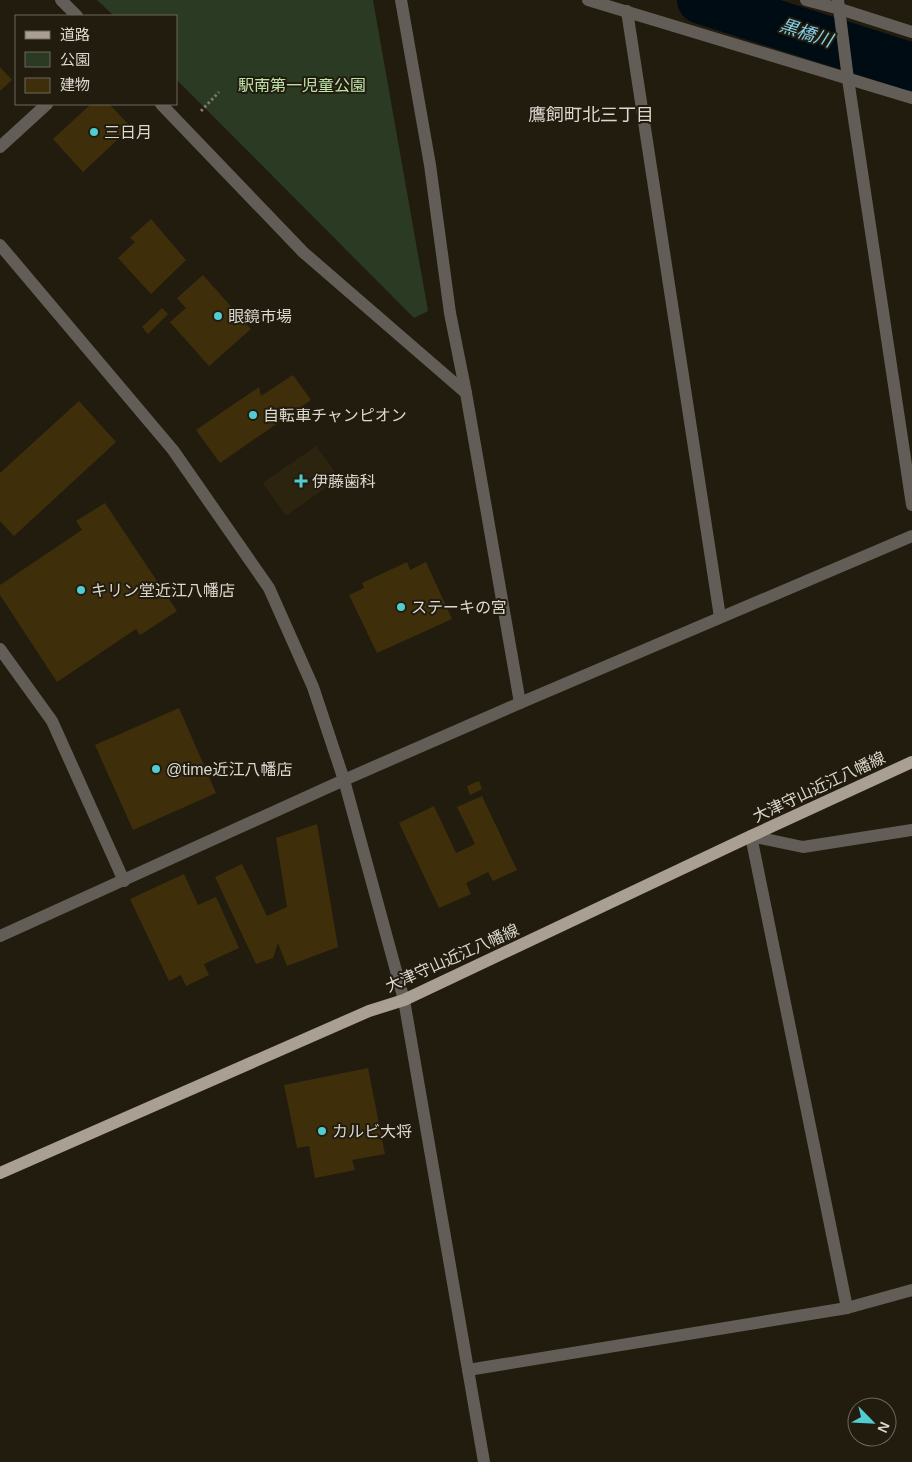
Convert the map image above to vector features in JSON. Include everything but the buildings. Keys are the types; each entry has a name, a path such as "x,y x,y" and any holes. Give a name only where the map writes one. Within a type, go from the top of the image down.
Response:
{"main road":[{"name":"大津守山近江八幡線","path":"0,1173 369,1011 404,1000 912,762"}],"street":[{"path":"61,0 76,15"},
{"path":"401,0 430,166 450,313 520,703"},
{"path":"588,0 912,98"},
{"path":"806,0 839,4 912,32"},
{"path":"839,4 848,79 912,505"},
{"path":"627,11 720,617"},
{"path":"0,147 45,105"},
{"path":"162,105 303,252 466,394"},
{"path":"0,245 173,450 269,588 313,687 344,780 404,1000 484,1462"},
{"path":"0,936 344,780 912,536"},
{"path":"0,649 52,722 124,881"},
{"path":"847,1308 751,836 803,847 912,830"},
{"path":"468,1370 847,1308 912,1290"}],"path":[{"path":"201,111 219,92"}],"shaded area":[{"name":"伊藤歯科","path":"316,446 339,478 286,516 263,483"}],"green space":[{"name":"駅南第一児童公園","path":"97,0 373,0 428,311 414,318 178,81 178,15 113,15"}],"waterway":[{"name":"黒橋川","path":"701,0 912,67"}],"place":[{"name":"三日月","path":"94,132"},
{"name":"眼鏡市場","path":"218,316"},
{"name":"自転車チャンピオン","path":"253,415"},
{"name":"伊藤歯科","path":"301,481"},
{"name":"キリン堂近江八幡店","path":"81,590"},
{"name":"ステーキの宮","path":"401,607"},
{"name":"@time近江八幡店","path":"156,769"},
{"name":"カルビ大将","path":"322,1131"}],"district":[{"name":"鷹飼町北三丁目","path":"591,115"}]}
